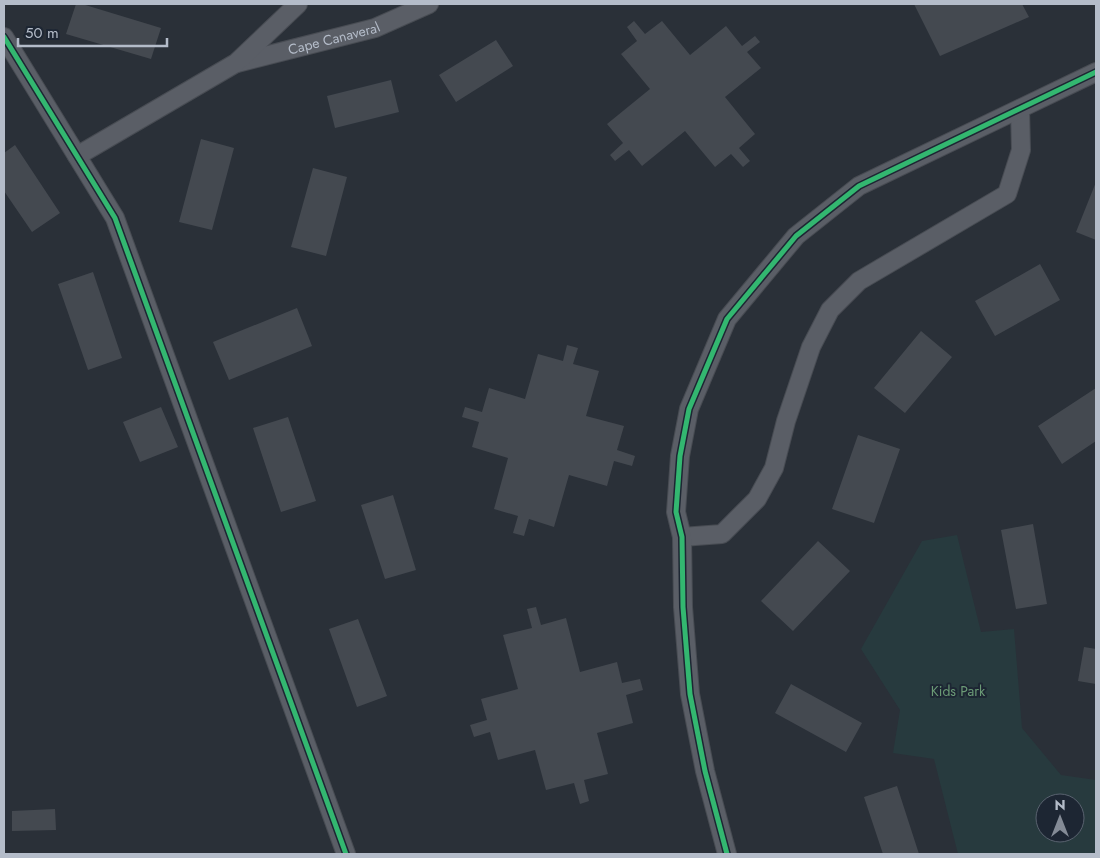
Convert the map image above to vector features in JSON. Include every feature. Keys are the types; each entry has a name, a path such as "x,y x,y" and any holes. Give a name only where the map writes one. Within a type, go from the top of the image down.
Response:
{"street":[{"name":"Cape Canaveral","path":"77,156 236,63 298,4"},
{"name":"Cape Canaveral","path":"236,63 374,28 429,4"},
{"path":"4,37 115,218 346,854"},
{"path":"727,854 705,771 690,694 683,606 682,536 676,512 680,456 689,409 727,319 796,236 859,186 1096,72"},
{"path":"682,536 722,534 757,499 774,468 786,421 811,347 830,310 859,281 1007,194 1021,150 1020,109"}],"green space":[{"name":"Kids Park","path":"957,535 981,632 1014,629 1022,728 1061,775 1096,780 1096,854 958,854 934,759 893,753 900,710 861,649 922,541"}],"building":[{"path":"76,4 82,4 161,28 151,59 66,34"},
{"path":"914,4 1022,4 1029,17 940,56"},
{"path":"634,21 645,34 662,21 690,55 726,26 742,46 755,36 760,42 747,52 761,68 725,97 755,134 739,148 750,161 743,167 731,154 715,167 685,131 642,166 629,150 615,161 610,155 623,143 607,124 650,89 621,54 637,41 627,27"},
{"path":"496,40 513,66 456,102 439,75"},
{"path":"391,80 399,112 335,128 327,96"},
{"path":"201,139 234,148 212,230 179,222"},
{"path":"15,145 60,213 32,232 4,191 4,153"},
{"path":"313,168 347,177 326,256 291,247"},
{"path":"1096,182 1096,240 1076,232"},
{"path":"1040,264 1060,300 995,336 975,301"},
{"path":"93,272 122,358 88,370 58,284"},
{"path":"297,308 312,346 229,380 213,342"},
{"path":"921,331 952,357 905,413 874,388"},
{"path":"567,345 578,348 573,364 599,371 586,416 624,426 617,450 635,456 632,466 614,461 607,486 569,475 554,527 529,519 524,536 513,533 518,516 494,509 508,458 472,447 479,422 462,417 465,407 482,412 489,388 525,399 538,354 563,361"},
{"path":"1096,388 1096,441 1062,464 1038,426"},
{"path":"161,407 178,447 140,462 123,422"},
{"path":"288,417 316,501 281,512 253,428"},
{"path":"858,435 900,449 874,523 832,509"},
{"path":"393,495 416,570 385,579 361,505"},
{"path":"1033,524 1047,604 1016,609 1001,530"},
{"path":"818,541 850,571 793,631 761,601"},
{"path":"536,607 541,625 566,618 580,672 617,662 622,683 640,679 643,690 626,695 633,723 597,733 608,774 584,780 589,801 580,804 574,783 546,790 535,750 498,760 490,732 474,737 470,725 487,720 481,699 518,689 503,635 532,628 527,609"},
{"path":"358,619 387,696 357,707 329,629"},
{"path":"1084,647 1096,649 1096,684 1078,681"},
{"path":"791,684 862,723 846,752 775,713"},
{"path":"897,786 919,854 883,854 864,797"},
{"path":"55,809 56,830 12,831 12,811"}],"cycle path":[{"path":"4,37 115,218 346,854"},
{"path":"727,854 705,771 690,694 683,607 682,537 676,512 680,456 689,409 727,319 796,236 859,186 1096,72"}]}
